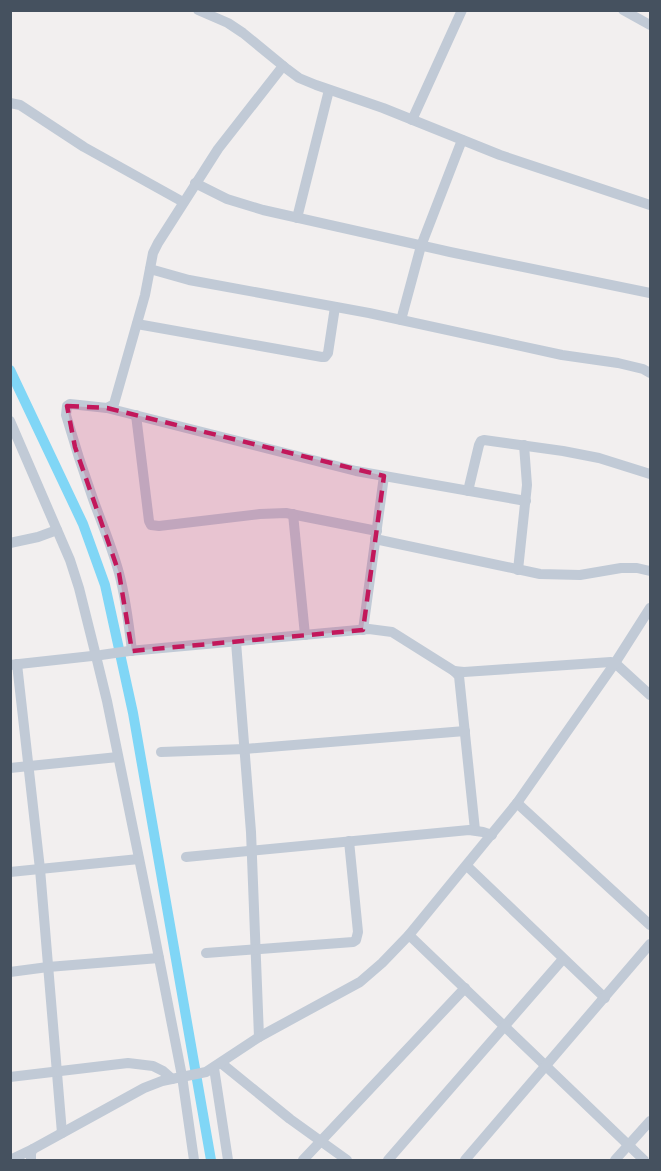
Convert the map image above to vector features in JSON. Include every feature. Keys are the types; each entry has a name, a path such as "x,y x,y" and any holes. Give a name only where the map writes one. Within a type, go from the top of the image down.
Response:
{"street":[{"path":"198,10 228,23 243,33 299,78 354,97 500,155 651,205"},
{"path":"412,120 462,10"},
{"path":"623,10 651,25"},
{"path":"107,408 113,406 116,401 148,286 153,253 158,243 195,183 236,125 283,66"},
{"path":"297,218 329,90"},
{"path":"10,103 20,105 84,147 183,202"},
{"path":"401,320 421,246 462,140"},
{"path":"195,183 227,199 263,210 421,246 651,293"},
{"path":"150,269 189,280 401,320 562,355 631,365 651,373"},
{"path":"137,324 325,357 328,353 335,307"},
{"path":"130,651 125,597 112,547 89,488 66,415 70,404 107,408 323,463 384,476 526,501"},
{"path":"136,416 151,525 260,514 293,514 540,574 568,576 621,568 651,571"},
{"path":"12,427 70,560 98,656 159,958 194,1161"},
{"path":"468,491 481,441 488,439 599,458 650,473"},
{"path":"518,570 527,485 524,445"},
{"path":"363,630 384,476"},
{"path":"293,514 305,635"},
{"path":"10,543 57,530"},
{"path":"10,1161 144,1088 213,1067 259,1037 360,982 409,934 492,836 615,663 651,608"},
{"path":"62,1133 40,869 29,766 14,664 363,630 378,629 392,632 459,676 474,830"},
{"path":"236,642 252,850 259,1037"},
{"path":"454,671 607,662 615,663 651,695"},
{"path":"161,752 245,749 465,731"},
{"path":"10,768 118,757"},
{"path":"517,803 651,925"},
{"path":"186,857 474,830 492,836"},
{"path":"206,953 356,940 358,932 349,841"},
{"path":"10,872 139,859"},
{"path":"466,866 605,998"},
{"path":"409,934 644,1161"},
{"path":"465,1161 651,944"},
{"path":"10,972 159,958"},
{"path":"387,1161 563,959"},
{"path":"303,1161 465,988"},
{"path":"10,1077 128,1064 153,1066 181,1077"},
{"path":"213,1067 347,1161"},
{"path":"213,1067 228,1161"},
{"path":"615,1161 651,1120"},
{"path":"31,1161 33,1149"}],"highlighted area":[{"path":"67,406 107,408 384,476 363,630 132,651 119,573 75,447"}],"waterway":[{"path":"10,370 83,524 105,585 133,713 211,1160"}]}
